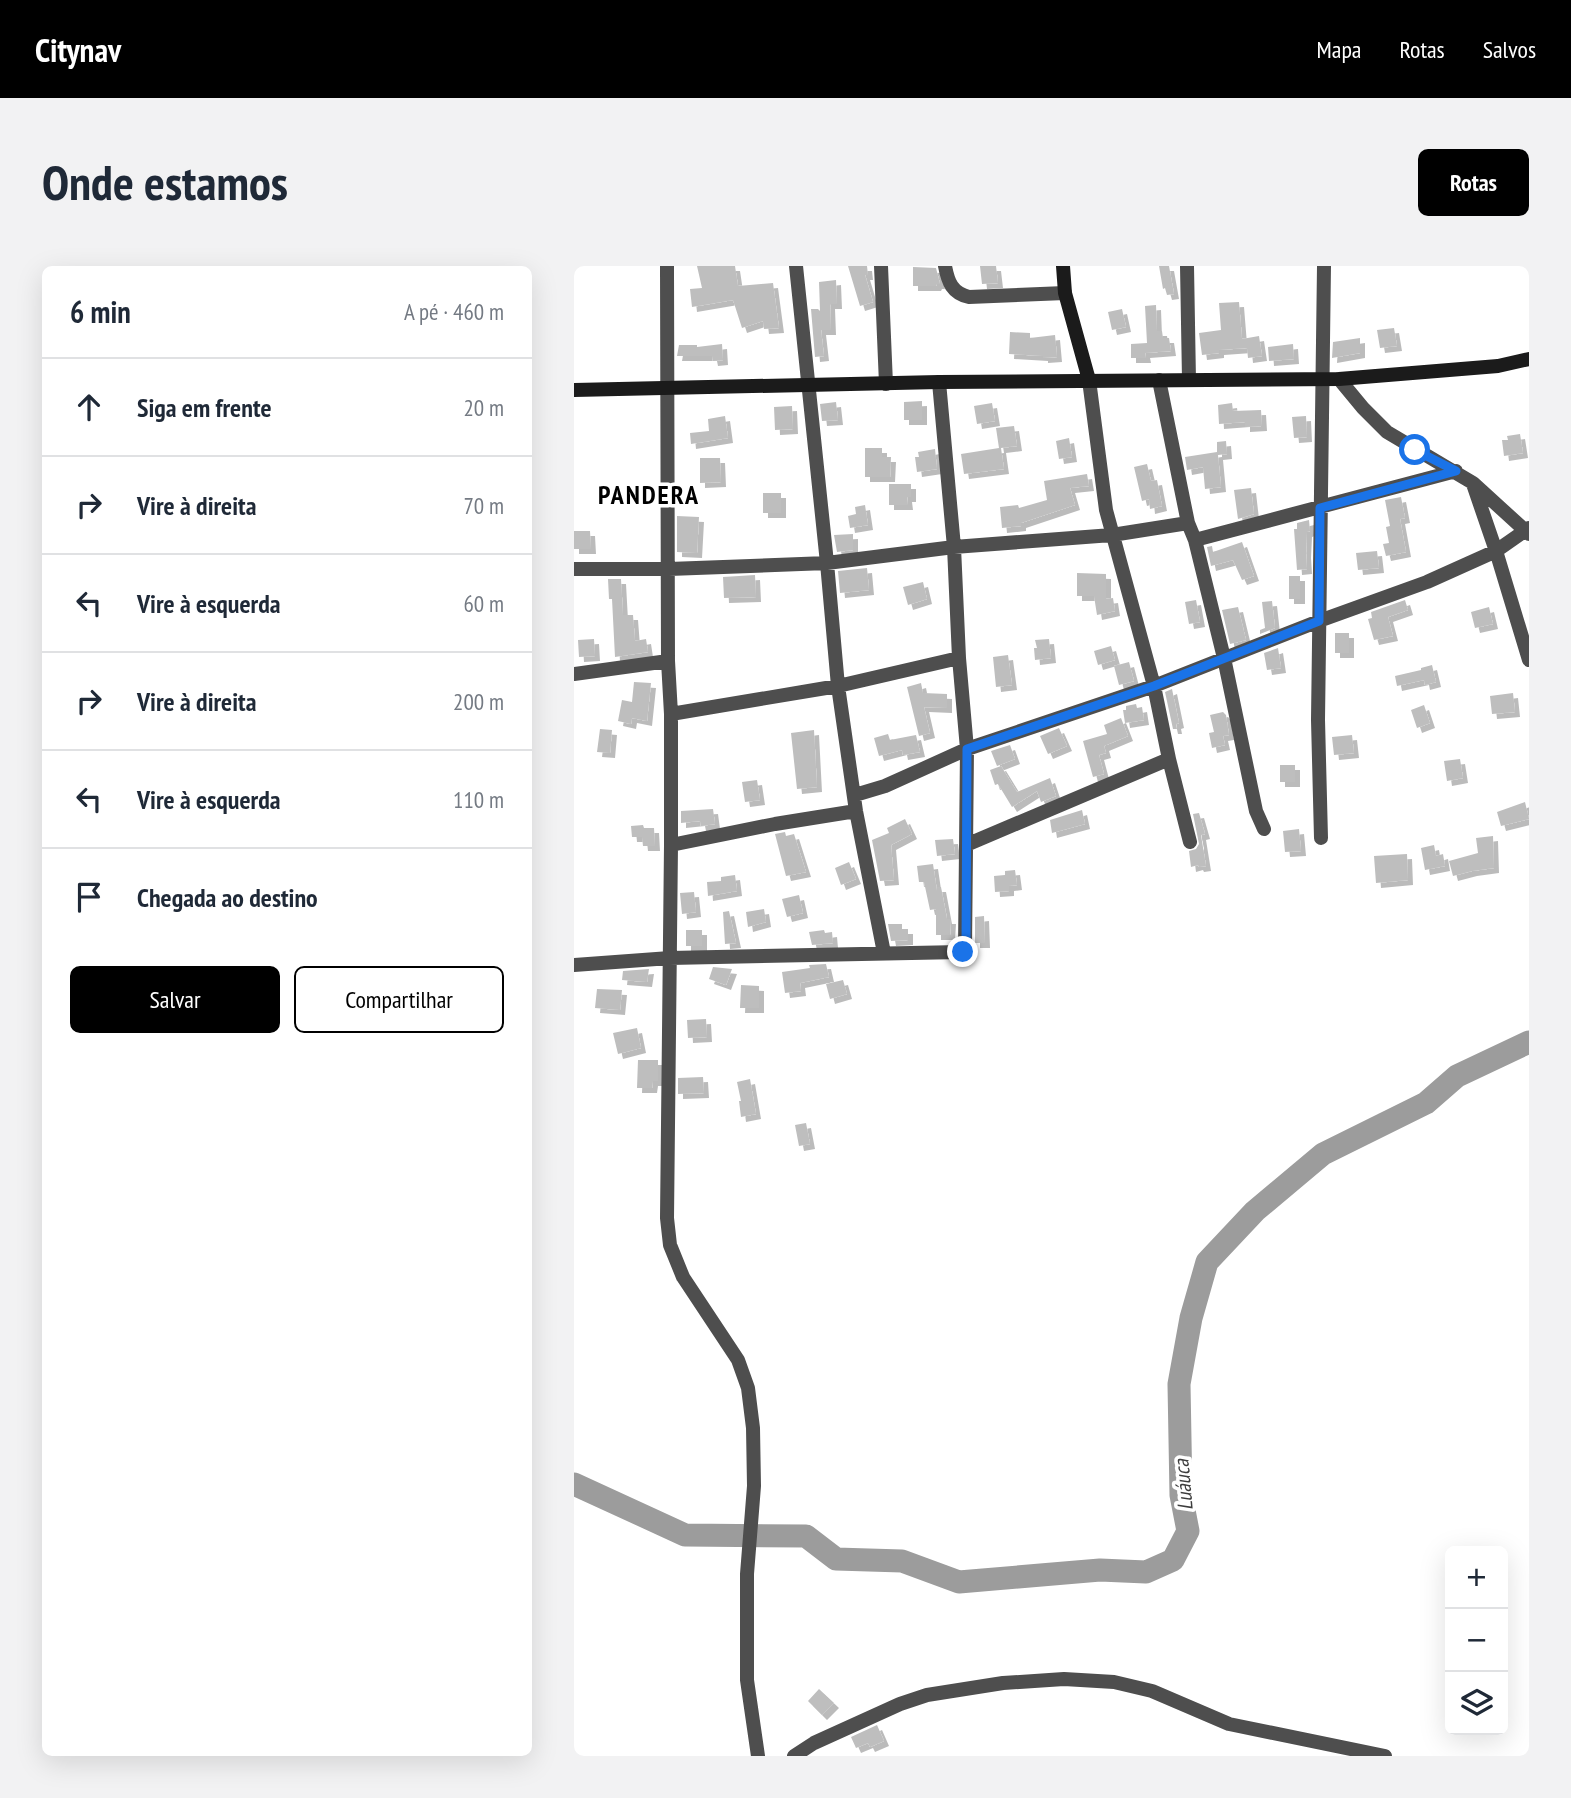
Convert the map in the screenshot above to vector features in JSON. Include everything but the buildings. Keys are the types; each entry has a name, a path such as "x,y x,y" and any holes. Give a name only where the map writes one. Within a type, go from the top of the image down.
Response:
{"street":[{"path":"667,266 668,661 671,714 667,1218 670,1245 683,1277 738,1360 748,1388 753,1428 753,1520 747,1574 747,1680 758,1756"},
{"path":"796,266 838,686 856,811 884,953"},
{"path":"881,266 886,384"},
{"path":"946,266 947,278 952,288 960,295 986,298 1065,293"},
{"path":"1063,266 1065,293 1089,380 1106,510 1154,686 1190,842"},
{"path":"1187,266 1189,380"},
{"path":"1321,838 1318,720 1324,266"},
{"path":"574,390 939,382 1339,379 1498,366 1529,359"},
{"path":"855,794 885,786 967,749 1154,686 1427,582 1496,551 1528,530 1456,471 1387,432 1339,379"},
{"path":"1158,380 1188,523 1195,540 1224,658 1256,811 1264,829"},
{"path":"574,965 670,958 961,952 965,949 967,749 959,658 954,547 939,382"},
{"path":"1195,540 1456,471"},
{"path":"1473,483 1529,660"},
{"path":"574,569 669,569 827,563 954,547 1112,535 1188,523"},
{"path":"671,714 838,686 959,658"},
{"path":"574,674 668,661"},
{"path":"965,845 1169,759"},
{"path":"671,845 856,811"},
{"path":"794,1756 814,1743 900,1704 927,1695 1003,1683 1064,1679 1114,1682 1152,1691 1229,1724 1381,1755"}],"waterway":[{"name":"Luáuca","path":"574,1484 685,1535 806,1536 836,1559 902,1561 959,1582 1100,1570 1146,1572 1173,1560 1188,1531 1181,1495 1179,1384 1191,1318 1207,1262 1255,1211 1323,1154 1426,1103 1457,1076 1529,1042"}],"district":[{"name":"PANDERA","path":"649,494"}],"route":[{"path":"963,952 966,946 967,749 1154,686 1319,621 1320,508 1456,471 1415,450"}]}
